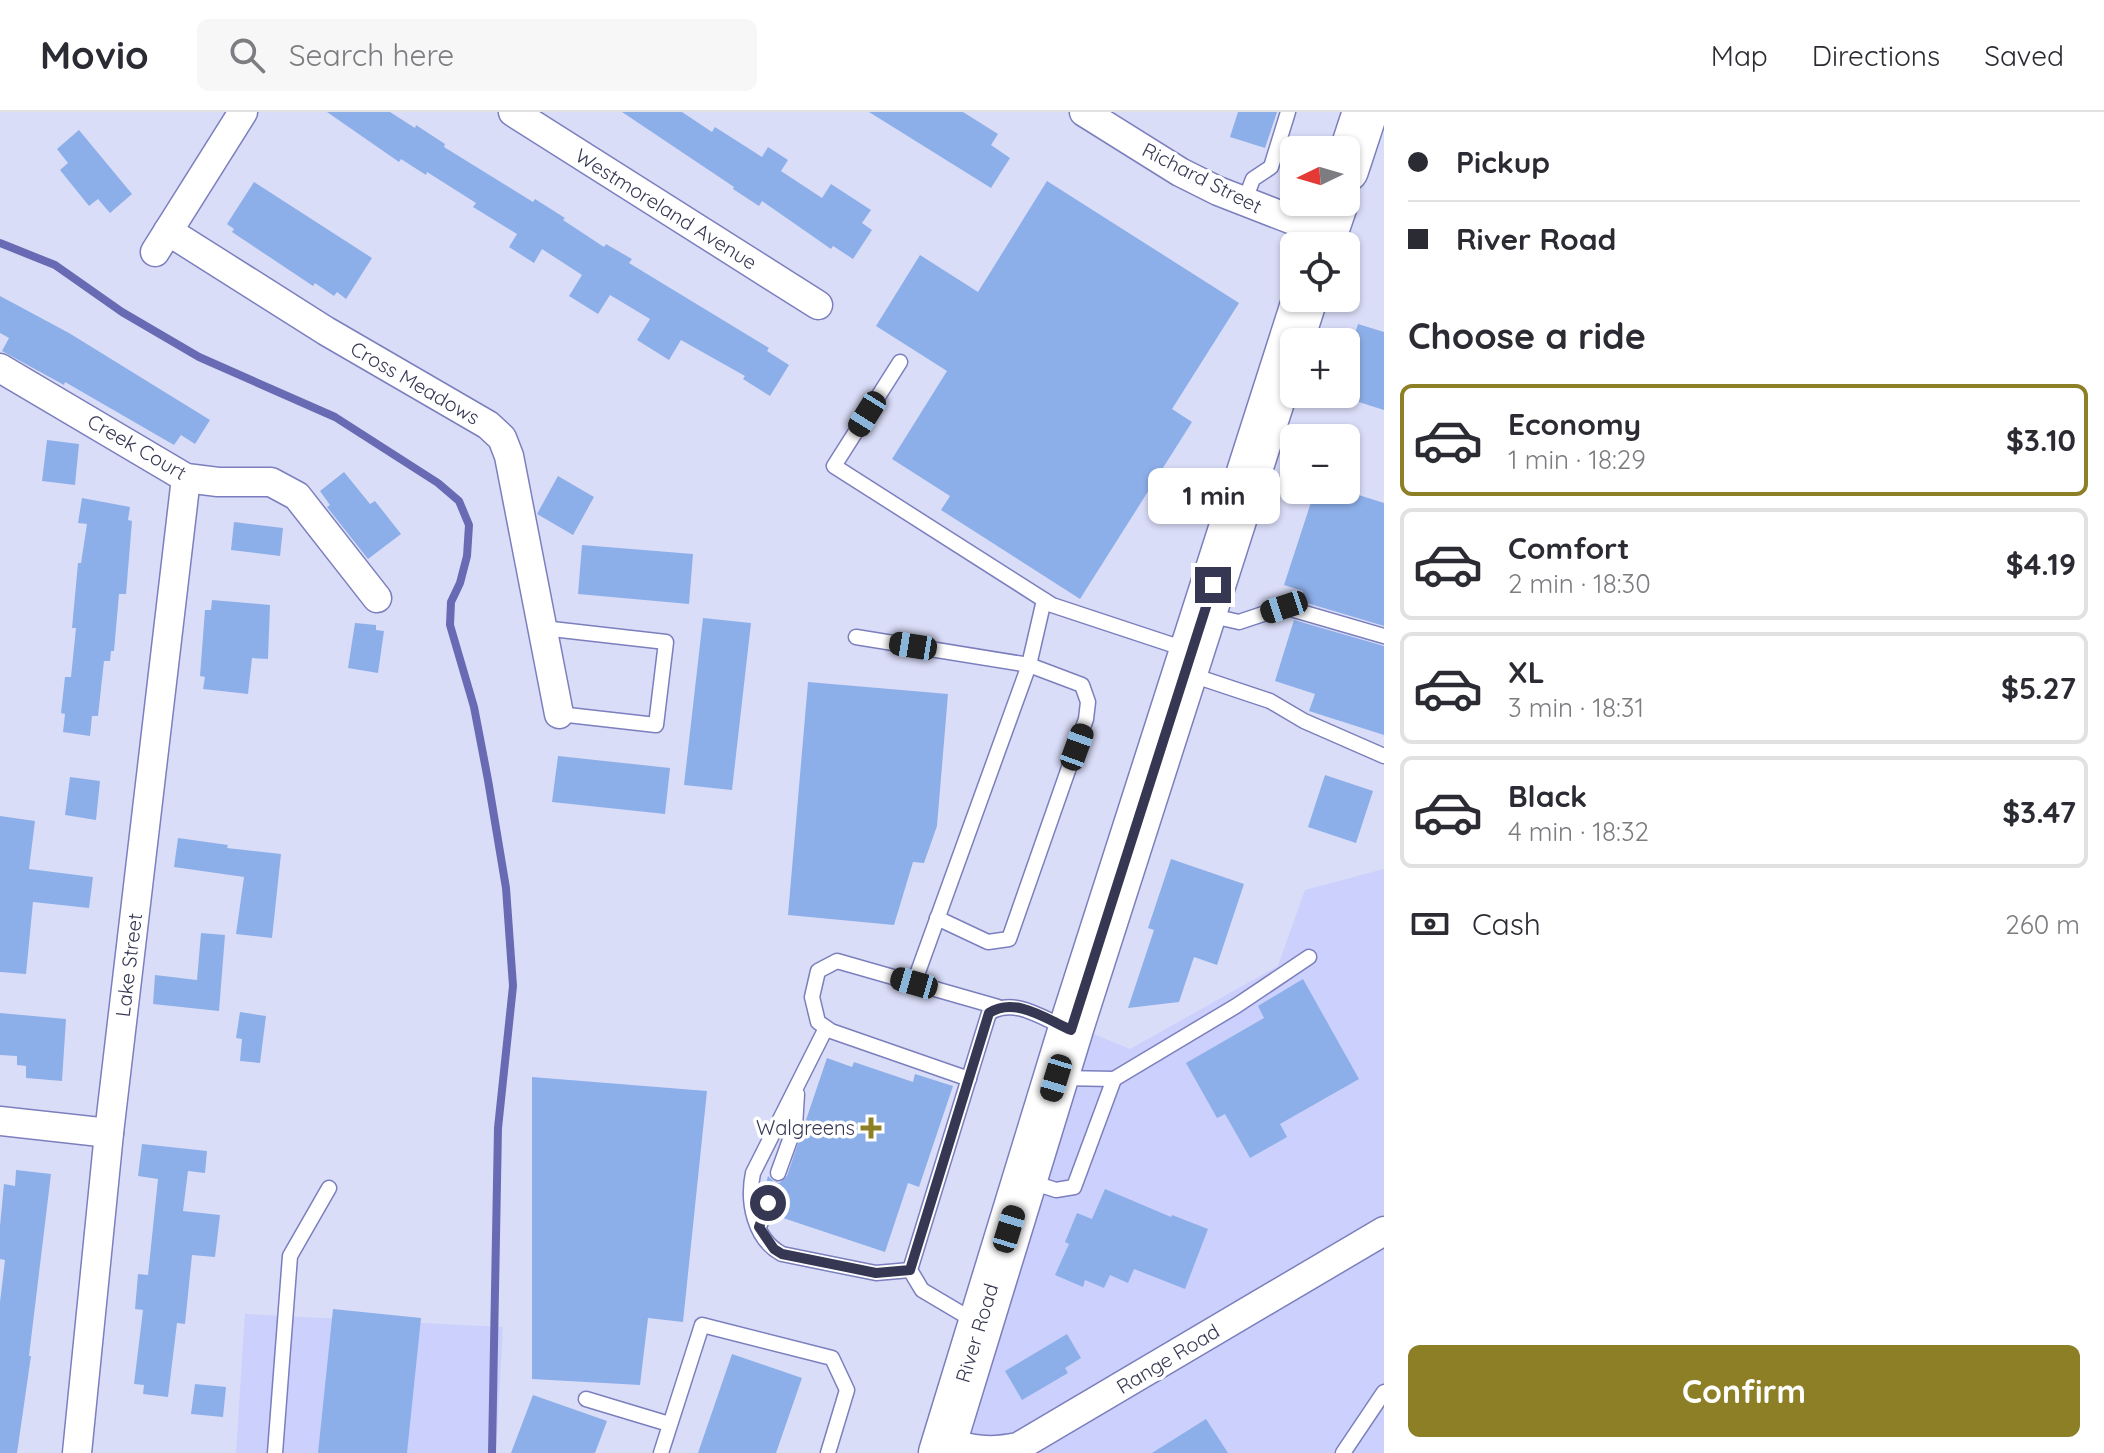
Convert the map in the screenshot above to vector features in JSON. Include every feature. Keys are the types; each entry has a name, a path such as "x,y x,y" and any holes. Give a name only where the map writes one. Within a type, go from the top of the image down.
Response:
{"main road":[{"path":"1357,136 1365,112"},
{"name":"River Road","path":"943,1447 1071,1030 1301,312"}],"street":[{"name":"Cross Meadows","path":"243,112 162,241 314,324 488,425 502,438 509,456 559,714"},
{"name":"Westmoreland Avenue","path":"513,112 818,305"},
{"name":"Richard Street","path":"1084,112 1180,172 1244,202 1328,227"},
{"name":"Creek Court","path":"0,368 186,478 218,482 271,482 297,496 377,598"},
{"name":"Lake Street","path":"77,1453 109,1133 186,478"},
{"path":"0,1121 109,1133"},
{"name":"Range Road","path":"943,1447 997,1453 1018,1447 1384,1231"}],"lane":[{"path":"1244,202 1253,179 1271,167 1288,112"},
{"path":"900,362 834,466 1052,605 1194,646 1270,701 1304,721 1384,756"},
{"path":"914,983 1029,665 1044,600"},
{"path":"1194,646 1239,622 1284,607 1384,636"},
{"path":"543,628 666,642 656,725 559,714"},
{"path":"856,637 1029,665 1082,685 1088,702 1086,719 1009,939 988,942 937,918"},
{"path":"1056,1078 1114,1079 1236,1006 1309,957"},
{"path":"969,1079 826,1028 818,1022 812,997 818,971 837,961 998,1007 1017,1006 1071,1030"},
{"path":"980,1325 922,1290 910,1270 989,1013 998,1007"},
{"path":"826,1028 753,1173 750,1201 762,1233 782,1254 876,1273 910,1270"},
{"path":"1025,1180 1056,1190 1074,1187 1114,1079"},
{"path":"778,1173 795,1126 798,1085"},
{"path":"275,1453 290,1256 329,1188"},
{"path":"762,1233 768,1203"},
{"path":"661,1453 702,1325 832,1358 847,1390 828,1453"},
{"path":"1343,1453 1384,1392"},
{"path":"586,1399 669,1424"}],"shaded area":[{"path":"1384,869 1384,1453 941,1453 1072,1025 1130,1049 1278,966 1305,890"},
{"path":"245,1314 503,1327 496,1453 236,1453"}],"building":[{"path":"327,112 390,112 415,128 416,125 445,144 444,147 533,202 535,199 604,247 606,244 632,259 629,263 769,348 767,351 789,365 770,396 743,379 745,376 681,340 669,360 637,340 650,319 610,295 598,314 569,296 582,275 542,249 534,263 509,247 517,234 473,207 476,203 427,172 426,175 401,159 399,162"},
{"path":"622,112 682,112 712,132 715,127 762,157 768,147 788,160 781,171 822,198 831,184 871,210 862,223 872,230 853,259 833,246 831,249 762,201 759,206 733,189"},
{"path":"869,112 963,112 998,134 991,145 1010,158 991,188"},
{"path":"1238,112 1277,112 1265,148 1230,137"},
{"path":"79,130 132,194 110,213 98,199 89,206 60,170 68,163 57,149"},
{"path":"1047,181 1239,303 1172,409 1192,422 1080,599 941,510 950,496 892,459 947,371 876,326 920,255 978,292"},
{"path":"254,182 372,258 346,299 337,292 334,296 315,283 313,286 232,232 234,229 227,224"},
{"path":"0,296 69,333 210,420 195,444 181,435 174,445 65,382 64,385 2,351 9,338 0,333"},
{"path":"1358,324 1384,332 1384,410 1360,402 1360,328 1357,328"},
{"path":"47,440 79,444 75,485 42,481"},
{"path":"344,472 370,504 375,501 401,534 368,559 327,507 330,505 320,491"},
{"path":"558,476 594,497 573,535 537,514"},
{"path":"1360,495 1384,503 1384,626 1300,601 1303,591 1284,585 1310,504 1360,504"},
{"path":"82,498 130,507 128,520 132,521 126,594 119,594 114,651 111,651 110,661 104,661 98,716 92,716 90,736 63,732 65,714 61,713 65,677 71,677 78,563 81,563 87,524 78,523"},
{"path":"234,522 283,528 280,556 231,550"},
{"path":"582,545 693,554 689,604 578,594"},
{"path":"212,600 270,605 268,659 252,658 248,694 203,689 205,677 200,676 205,610 211,610"},
{"path":"703,618 751,623 732,790 684,785"},
{"path":"1294,620 1384,646 1384,735 1309,711 1315,694 1275,681"},
{"path":"355,623 376,625 376,630 384,631 378,673 348,668"},
{"path":"808,682 948,694 937,826 924,863 913,862 894,925 788,915"},
{"path":"558,756 670,768 665,814 552,802"},
{"path":"1325,775 1373,791 1356,843 1308,827"},
{"path":"70,777 100,781 96,820 65,815"},
{"path":"0,816 35,821 29,869 93,877 89,908 33,902 26,974 0,972"},
{"path":"178,838 281,854 272,938 236,934 244,877 174,867"},
{"path":"1171,859 1244,884 1217,965 1194,957 1179,1002 1128,1008 1154,930 1148,928"},
{"path":"201,933 225,935 219,1011 153,1004 155,975 197,980"},
{"path":"1303,979 1359,1079 1280,1124 1287,1137 1250,1158 1225,1114 1217,1118 1186,1063 1264,1018 1258,1006"},
{"path":"240,1012 266,1016 260,1063 240,1061 242,1039 236,1038"},
{"path":"0,1013 66,1019 62,1081 26,1078 26,1066 17,1065 17,1056 0,1055"},
{"name":"Walgreens","path":"827,1058 852,1067 854,1062 913,1082 915,1074 953,1086 919,1187 908,1183 885,1252 774,1215 778,1206 776,1197 771,1193 763,1195 768,1176 779,1183 787,1176"},
{"path":"532,1077 707,1091 683,1322 648,1318 640,1385 532,1379"},
{"path":"142,1144 207,1151 205,1173 188,1171 183,1211 220,1215 215,1257 192,1255 185,1324 177,1323 168,1397 143,1394 144,1385 134,1384 143,1310 135,1309 138,1274 148,1275 158,1179 138,1176"},
{"path":"16,1170 51,1174 17,1453 0,1453 0,1302 5,1260 0,1259 0,1226 4,1184 15,1186"},
{"path":"1105,1189 1208,1229 1185,1289 1134,1269 1128,1283 1110,1275 1104,1288 1085,1280 1083,1287 1055,1275 1069,1244 1065,1242 1077,1213 1092,1219"},
{"path":"333,1309 421,1318 407,1453 318,1453"},
{"path":"1067,1334 1081,1358 1065,1368 1068,1373 1022,1400 1005,1371"},
{"path":"732,1354 802,1378 776,1453 698,1453"},
{"path":"195,1384 226,1387 223,1417 191,1414"},
{"path":"533,1395 607,1421 595,1453 511,1453"},
{"path":"1206,1419 1228,1453 1152,1453"}],"waterway":[{"path":"0,243 55,265 122,312 199,357 335,417 438,483 459,501 469,525 467,556 451,602 450,625 474,707 488,780 506,888 513,986 498,1128 492,1453"}],"place":[{"name":"Walgreens","path":"871,1128"}],"route":[{"path":"768,1203 759,1227 765,1239 782,1254 876,1273 910,1270 989,1013 998,1007 1017,1006 1071,1030 1213,585"}]}
